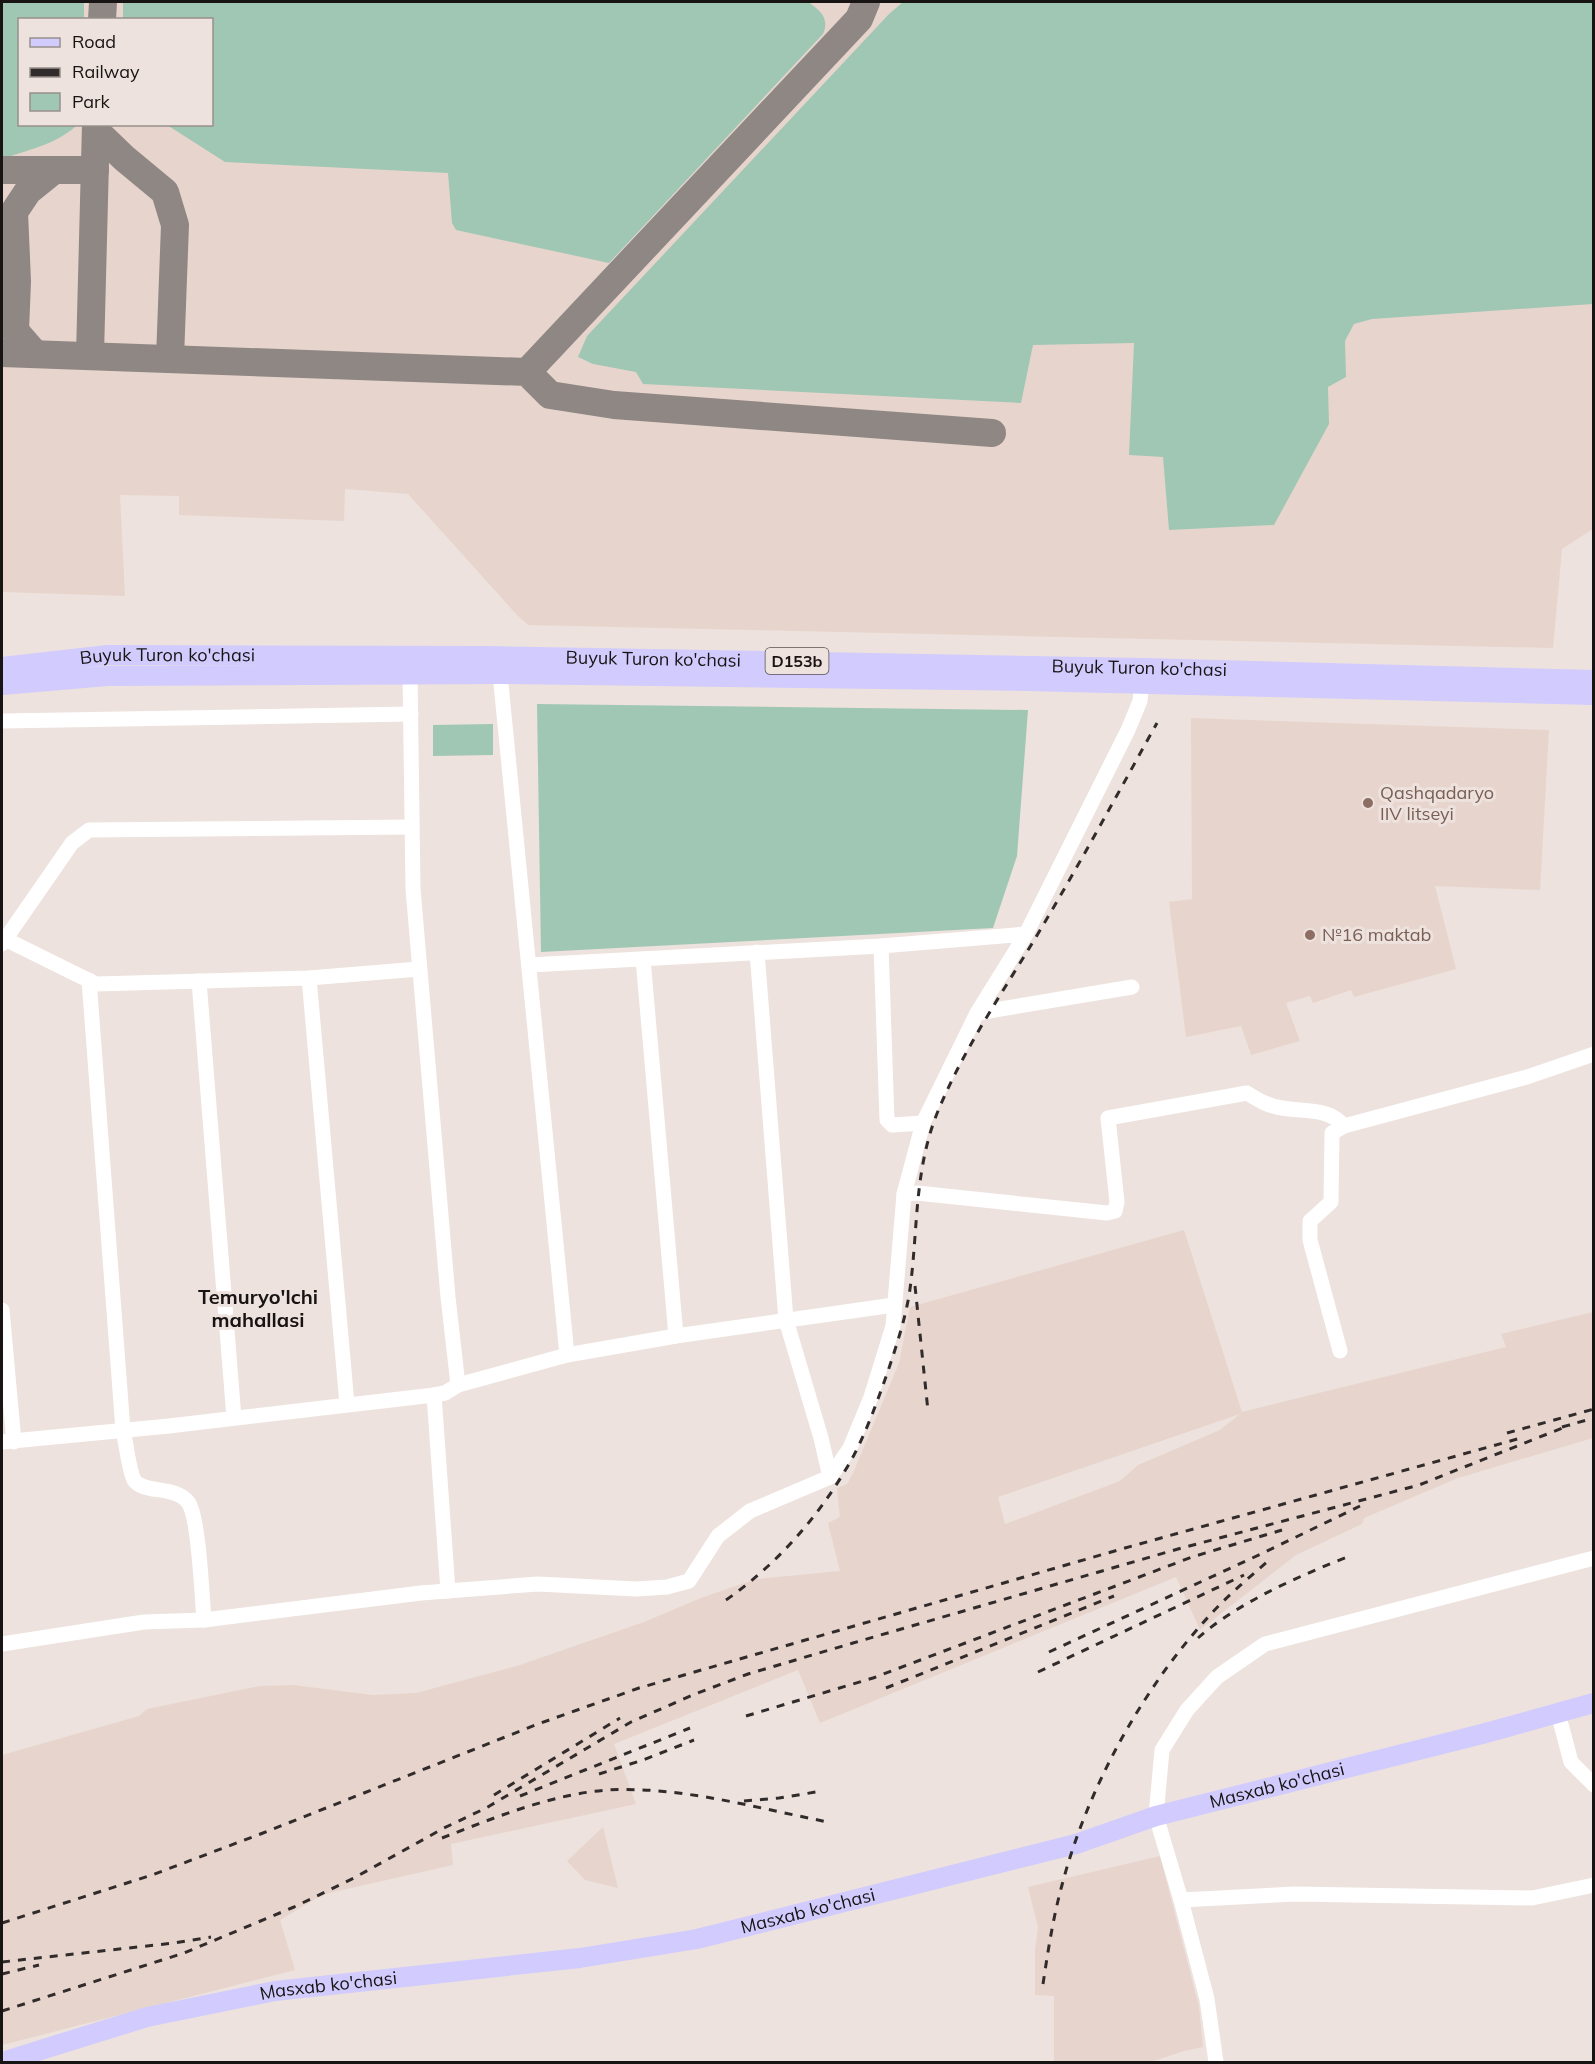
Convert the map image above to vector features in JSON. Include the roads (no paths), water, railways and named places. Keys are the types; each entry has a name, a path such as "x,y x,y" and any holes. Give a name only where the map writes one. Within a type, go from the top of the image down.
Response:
{"main road":[{"name":"Buyuk Turon ko'chasi","path":"2,667 108,655 487,656 1143,676 1593,695"},
{"name":"Buyuk Turon ko'chasi","path":"2,685 107,676 410,674 1593,680"},
{"name":"Masxab ko'chasi","path":"5,2062 147,2017 275,1991 580,1958 697,1939 1076,1844 1156,1816 1482,1734 1593,1703"}],"street":[{"path":"410,674 411,828 419,969 458,1385"},
{"path":"500,674 567,1355"},
{"path":"2,1644 144,1622 204,1620 448,1591 538,1584 636,1589 667,1587 689,1581 718,1536 750,1511 830,1477 850,1448 871,1397 893,1326 904,1194 923,1123 977,1013 1026,934 1137,712 1143,676"},
{"path":"2,721 411,714"},
{"path":"411,828 89,830 72,843 3,941 96,984 309,978 419,969"},
{"path":"530,965 881,946 1026,934"},
{"path":"881,946 886,1120 892,1125 923,1123"},
{"path":"756,952 786,1320 821,1438 830,1477"},
{"path":"643,959 676,1336"},
{"path":"309,978 347,1404"},
{"path":"89,980 123,1430 134,1479 140,1486 172,1491 190,1504 195,1528 204,1620"},
{"path":"199,981 234,1418"},
{"path":"977,1013 1132,987"},
{"path":"1340,1351 1310,1240 1310,1221 1332,1202 1332,1132 1344,1126 1527,1077 1593,1054"},
{"path":"904,1194 917,1193 1107,1213 1115,1211 1117,1202 1108,1118 1247,1093 1262,1103 1281,1108 1325,1113 1336,1118 1344,1126"},
{"path":"2,1310 8,1442 434,1395 445,1393 458,1385 567,1355 676,1336 894,1305"},
{"path":"434,1395 448,1591"},
{"path":"1216,2062 1207,1999 1156,1816 1161,1750 1187,1710 1217,1677 1265,1644 1593,1558"},
{"path":"1558,1713 1571,1762 1593,1785"},
{"path":"1181,1900 1294,1894 1532,1898 1593,1885"}],"railway":[{"path":"726,1600 764,1570 798,1535 842,1476 859,1445 888,1371 906,1310 913,1267 920,1181 936,1116 969,1047 1067,884 1157,723"},
{"path":"915,1286 928,1411"},
{"path":"1507,1433 1594,1409"},
{"path":"1562,1427 1594,1418"},
{"path":"2,2011 184,1953 294,1907 486,1808 631,1722 748,1674 1178,1549 1419,1485 1570,1425"},
{"path":"2,1923 152,1875 538,1724 639,1688 1125,1548 1521,1438"},
{"path":"1049,1652 1360,1506"},
{"path":"746,1716 873,1678 1192,1557 1282,1530"},
{"path":"1198,1638 1250,1602 1291,1581 1350,1556"},
{"path":"1043,1984 1056,1910 1073,1849 1086,1812 1120,1741 1186,1643 1224,1600 1268,1561"},
{"path":"1038,1672 1244,1575"},
{"path":"886,1688 1114,1596"},
{"path":"494,1795 620,1718"},
{"path":"520,1796 690,1728"},
{"path":"599,1774 694,1740"},
{"path":"442,1838 544,1802 565,1796 608,1790 663,1791 691,1795 828,1822"},
{"path":"744,1801 822,1791"},
{"path":"2,1962 211,1937"},
{"path":"2,1974 39,1965"}],"place":[{"name":"Qashqadaryo IIV litseyi","path":"1368,803"},
{"name":"№16 maktab","path":"1310,935"}],"district":[{"name":"Temuryo'lchi mahallasi","path":"258,1308"}]}
